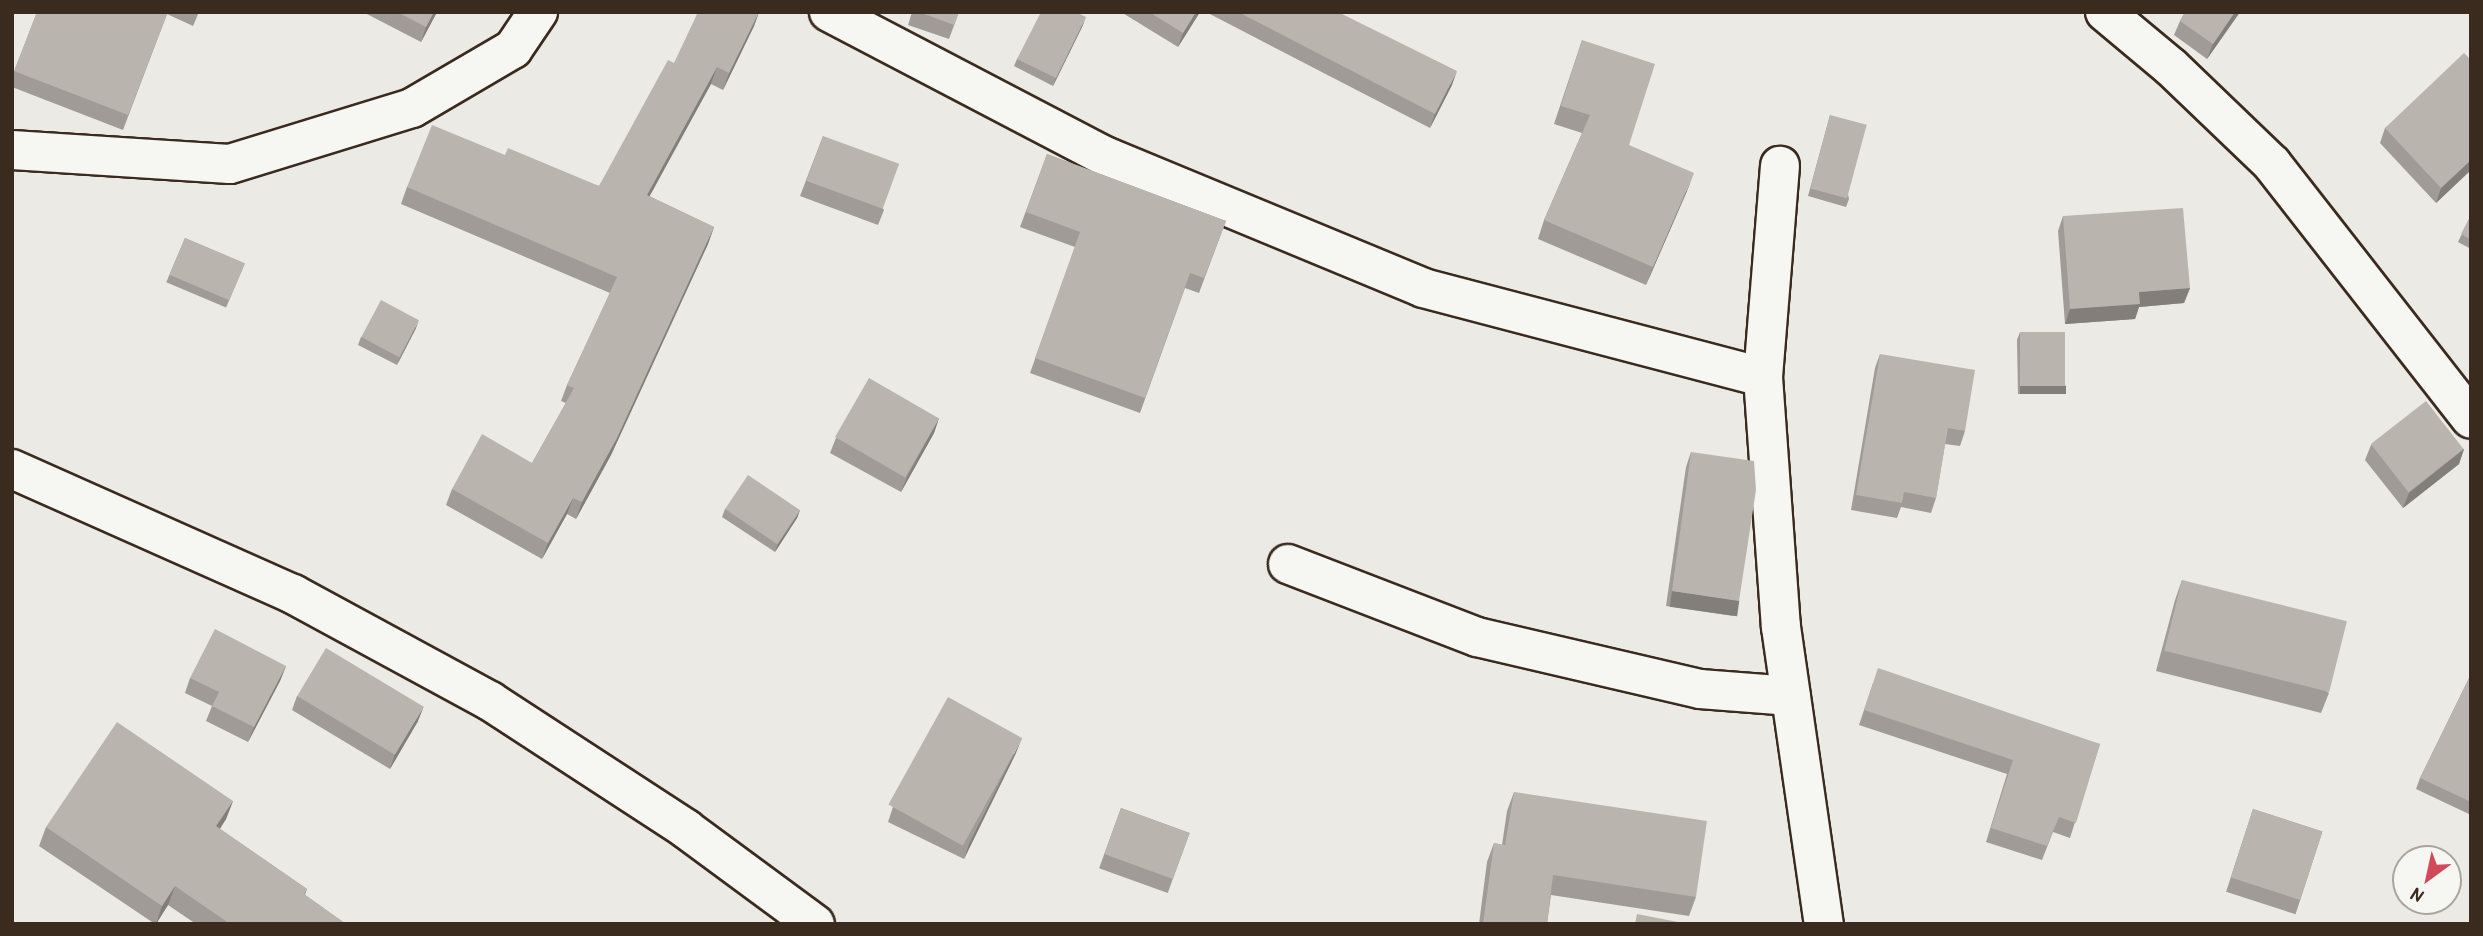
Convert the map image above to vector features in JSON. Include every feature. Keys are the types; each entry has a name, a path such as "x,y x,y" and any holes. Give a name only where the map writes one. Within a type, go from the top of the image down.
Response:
{"street":[{"path":"12,150 230,164 412,108 513,49 538,12"},
{"path":"829,12 1105,156 1423,288 1763,377"},
{"path":"2105,12 2171,67 2272,164 2471,419"},
{"path":"1780,166 1763,377 1781,627 1824,924"},
{"path":"12,469 293,594 490,701 686,829 815,924"},
{"path":"1288,564 1477,636 1700,690 1791,696"}],"building":[{"path":"37,12 168,12 128,115 14,71"},
{"path":"397,12 434,12 426,27"},
{"path":"698,12 759,12 729,73 717,67 647,195 714,227 617,438 582,502 573,498 548,543 452,489 482,434 532,463 574,388 567,385 617,277 407,187 432,125 505,155 508,148 599,186 668,60 674,63"},
{"path":"919,12 959,12 954,25"},
{"path":"1041,12 1076,12 1086,17 1056,78 1017,59"},
{"path":"1149,12 1196,12 1183,33"},
{"path":"1238,12 1338,12 1457,71 1435,114"},
{"path":"2185,12 2235,12 2213,44 2180,21"},
{"path":"1582,40 1655,64 1629,145 1694,173 1653,267 1544,220 1590,115 1561,106"},
{"path":"2464,53 2471,60 2471,160 2441,188 2385,128"},
{"path":"1830,115 1867,125 1847,198 1810,188"},
{"path":"823,136 899,164 883,209 807,181"},
{"path":"1047,154 1226,221 1204,278 1190,273 1145,398 1035,358 1080,232 1026,212"},
{"path":"2183,208 2190,288 2139,292 2140,304 2070,309 2063,216"},
{"path":"2471,215 2471,240 2461,234"},
{"path":"185,238 245,263 229,300 169,275"},
{"path":"381,300 419,320 399,357 361,337"},
{"path":"2020,332 2065,332 2065,386 2020,386"},
{"path":"1880,354 1975,370 1965,431 1948,428 1936,498 1904,492 1902,503 1856,495"},
{"path":"869,378 939,418 905,477 835,437"},
{"path":"2426,401 2464,449 2408,492 2371,444"},
{"path":"1691,452 1754,461 1756,490 1739,601 1672,591"},
{"path":"748,475 800,510 777,544 725,509"},
{"path":"2182,580 2347,621 2329,692 2164,651"},
{"path":"215,629 286,666 254,727 212,706 219,692 190,678"},
{"path":"326,648 424,707 395,755 297,696"},
{"path":"1878,668 2100,744 2076,823 2059,817 2047,846 1991,828 2013,760 1864,710"},
{"path":"2471,674 2471,802 2420,778"},
{"path":"948,697 1022,738 963,846 888,805"},
{"path":"117,722 233,801 216,826 307,889 304,894 346,924 230,924 175,886 162,906 46,827"},
{"path":"1514,792 1707,821 1696,897 1553,875 1547,924 1483,924 1494,843 1505,845"},
{"path":"1121,808 1190,833 1173,879 1104,854"},
{"path":"2253,809 2322,832 2300,900 2231,877"},
{"path":"1637,914 1688,924 1635,924"}]}
